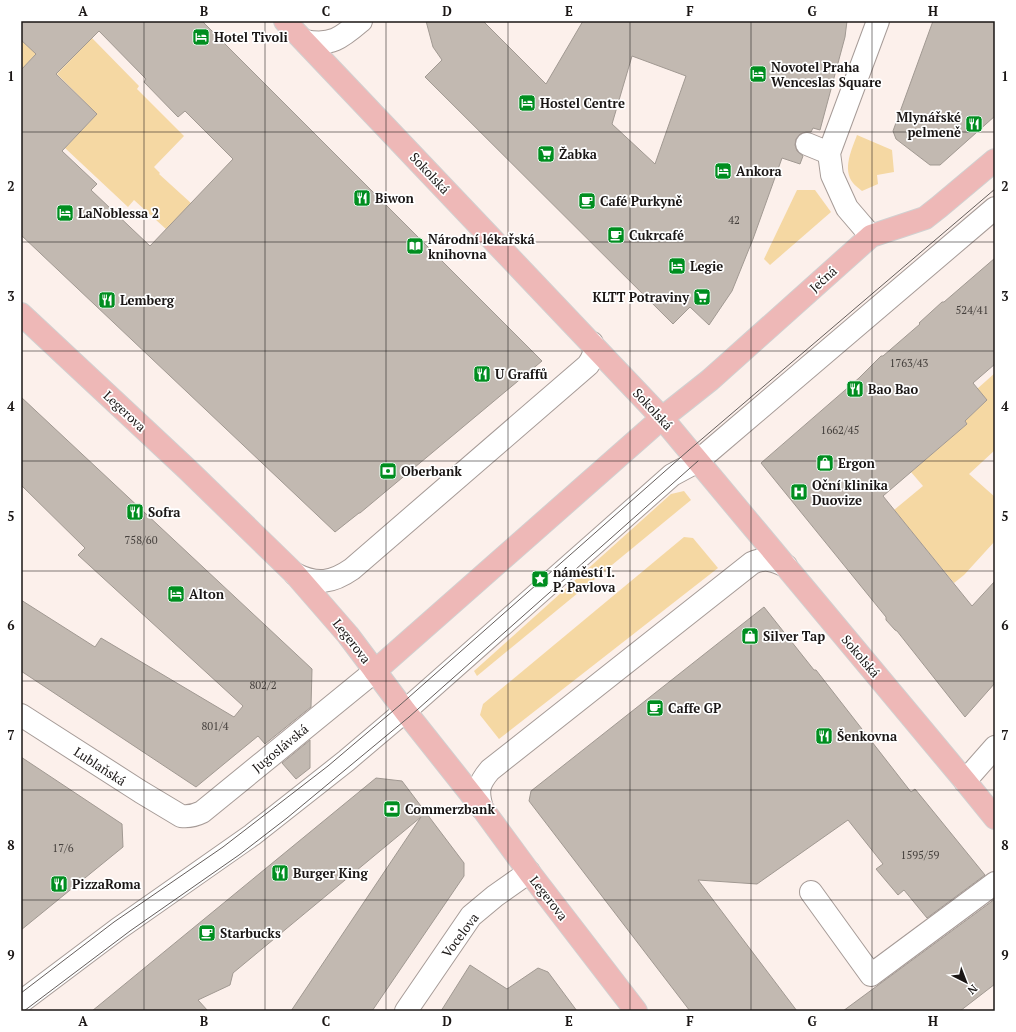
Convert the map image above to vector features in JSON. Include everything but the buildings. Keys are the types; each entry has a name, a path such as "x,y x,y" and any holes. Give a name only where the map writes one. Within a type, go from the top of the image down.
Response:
{"main road":[{"name":"Sokolská","path":"285,21 662,418 995,818"},
{"name":"Ječná","path":"662,418 710,380 872,236 925,218 939,208 995,160"},
{"name":"Legerova","path":"21,314 188,470 295,574 348,634 405,711 482,808 529,872 636,1011"},
{"path":"375,671 662,418"}],"street":[{"path":"305,41 318,44 330,42 341,37 361,21"},
{"path":"872,236 847,208 832,175 830,154 878,21"},
{"path":"807,144 830,154"},
{"path":"21,1002 118,929 221,858 276,817 346,761 405,711 672,475 698,461 995,208"},
{"path":"295,574 305,579 328,581 341,577 352,569 588,365 593,358 594,349 592,343"},
{"path":"482,808 479,795 480,786 484,777 490,770 752,563 767,559 786,566"},
{"name":"Jugoslávská","path":"181,816 195,816 202,812 375,671"},
{"name":"Lublaňská","path":"21,715 181,816"},
{"path":"965,781 995,747"},
{"name":"Vocelova","path":"406,1011 471,916 495,896 529,872"},
{"path":"811,892 872,975 995,883"}],"shaded area":[{"path":"92,38 139,86 137,89 184,136 154,167 160,173 159,174 192,204 166,229 134,200 128,207 65,148 97,114 57,74"},
{"path":"21,40 36,54 21,70"},
{"path":"857,135 892,150 894,172 877,175 878,184 862,191 853,183 848,172 849,159"},
{"path":"797,190 815,190 831,212 770,265 764,259"},
{"path":"995,373 995,450 969,474 995,497 995,541 964,575 954,583 894,510 923,486 911,472 967,424 965,421 987,400 977,389"},
{"path":"684,491 691,500 477,676 474,671 671,494"},
{"path":"684,537 693,538 718,568 499,739 480,715 483,704"}],"tram line":[{"path":"21,993 114,922 223,847 328,766 400,705 689,450 995,189"},
{"path":"24,1011 130,931 239,855 287,818 409,717 698,461"}],"place":[{"name":"Hotel Tivoli","path":"201,37"},
{"name":"Novotel Praha Wenceslas Square","path":"758,74"},
{"name":"Hostel Centre","path":"527,103"},
{"name":"Mlynářské pelmeně","path":"974,124"},
{"name":"Žabka","path":"546,154"},
{"name":"Ankora","path":"723,171"},
{"name":"Biwon","path":"362,198"},
{"name":"Café Purkyně","path":"587,201"},
{"name":"LaNoblessa 2","path":"65,213"},
{"name":"Cukrcafé","path":"616,235"},
{"name":"Národní lékařská knihovna","path":"415,246"},
{"name":"Legie","path":"677,266"},
{"name":"KLTT Potraviny","path":"702,297"},
{"name":"Lemberg","path":"107,300"},
{"name":"U Graffů","path":"482,374"},
{"name":"Bao Bao","path":"855,389"},
{"name":"Ergon","path":"825,463"},
{"name":"Oberbank","path":"388,471"},
{"name":"Oční klinika Duovize","path":"799,492"},
{"name":"Sofra","path":"135,512"},
{"name":"náměstí I. P. Pavlova","path":"540,579"},
{"name":"Alton","path":"176,594"},
{"name":"Silver Tap","path":"750,636"},
{"name":"Caffe GP","path":"655,708"},
{"name":"Šenkovna","path":"824,736"},
{"name":"Commerzbank","path":"392,809"},
{"name":"Burger King","path":"280,873"},
{"name":"PizzaRoma","path":"59,884"},
{"name":"Starbucks","path":"207,933"}]}
